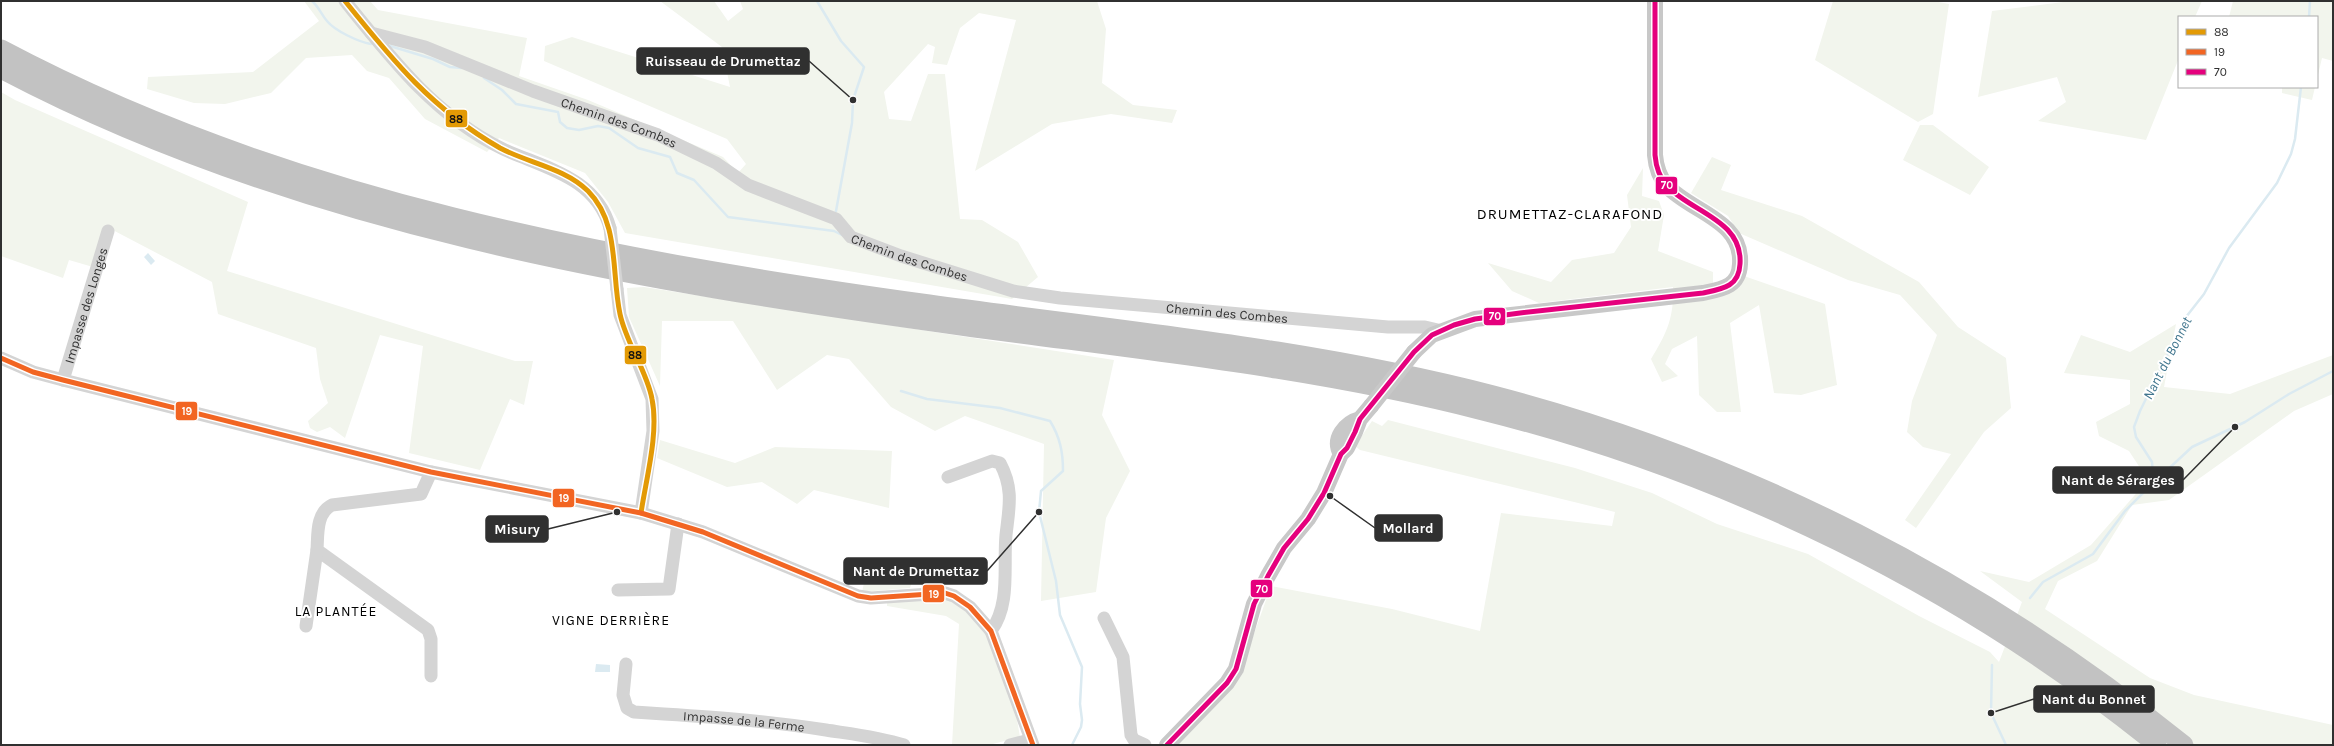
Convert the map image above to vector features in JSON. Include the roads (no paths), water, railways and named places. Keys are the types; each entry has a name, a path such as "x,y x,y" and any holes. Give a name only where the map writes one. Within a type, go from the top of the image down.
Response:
{"highway":[{"path":"1,49 106,100 215,144 313,177 479,223 583,246 730,273 918,303 1177,337 1337,362 1442,382 1572,417 1659,446 1735,476 1805,506 1902,555 2036,636 2135,705 2184,745"},
{"path":"1,69 102,117 210,161 309,194 482,241 588,265 714,289 966,327 1224,361 1340,380 1445,402 1568,434 1689,476 1765,507 1833,540 1950,602 2076,684 2157,745"},
{"path":"2076,684 2142,745"}],"main road":[{"path":"1166,745 1227,684 1236,669 1254,604 1284,548 1308,518 1324,493 1341,454 1338,442 1343,429 1350,422 1360,419 1414,352 1432,335 1466,321 1520,312 1703,293 1727,287 1736,279 1740,262 1739,250 1732,235 1718,221 1671,190 1658,170 1655,155 1655,1"}],"street":[{"path":"345,1 371,34 418,88 468,128 502,148 580,183 602,209 610,228 620,315 652,400 653,431 641,513"},
{"name":"Chemin des Combes","path":"371,34 425,47 533,91 658,135 716,163 748,185 836,219 851,237 901,256 1013,291 1060,298 1388,327 1424,327 1442,331"},
{"name":"Impasse des Longes","path":"63,380 108,231"},
{"path":"1,358 33,372 63,380 431,472 641,513 703,532 858,596 870,598 932,592 954,596 970,607 991,631 1025,720 1031,742 1010,745"},
{"path":"948,477 992,461 1000,463 1003,468 1010,496 1010,510 1006,535 1006,586 996,624 991,631"},
{"path":"306,626 317,550 319,522 322,512 332,505 420,494 431,472"},
{"path":"618,590 669,589 678,524"},
{"path":"317,550 428,630 431,639 431,676"},
{"path":"1104,618 1124,657 1131,735 1134,740 1145,745"},
{"name":"Impasse de la Ferme","path":"626,664 623,694 627,708 634,712 761,721 876,737 904,745"}],"waterway":[{"path":"312,1 327,21 336,29 371,44"},
{"path":"817,1 841,41 864,67 853,100 852,123 836,211"},
{"name":"Nant du Bonnet","path":"2309,16 2310,1"},
{"path":"390,46 433,59 450,67 462,68"},
{"path":"484,78 502,90 516,104 558,112 560,122 567,128 579,130 598,126 609,128 638,148 670,157 677,173 694,180 728,217 834,231 842,235"},
{"name":"Nant du Bonnet","path":"2030,598 2043,582 2093,554 2125,511 2150,486 2153,474 2152,462 2136,437 2134,427 2140,411 2186,317 2204,294 2229,248 2277,183 2291,154 2295,139 2301,88"},
{"path":"2150,486 2192,447 2245,422 2289,394 2333,371"},
{"path":"901,391 927,399 1000,408 1050,421 1056,433 1060,445 1063,471 1041,491 1039,512 1056,581 1060,615 1082,667 1080,704 1082,720 1081,727 1072,745"},
{"name":"Nant du Bonnet","path":"1992,665 1991,713 2006,745"}],"place":[{"name":"Ruisseau de Drumettaz","path":"853,100"},
{"name":"Nant de Sérarges","path":"2235,427"},
{"name":"Mollard","path":"1330,496"},
{"name":"Misury","path":"617,512"},
{"name":"Nant de Drumettaz","path":"1039,512"},
{"name":"Nant du Bonnet","path":"1991,713"}],"district":[{"name":"DRUMETTAZ-CLARAFOND","path":"1570,214"},
{"name":"LA PLANTÉE","path":"336,611"},
{"name":"VIGNE DERRIÈRE","path":"611,620"}]}
